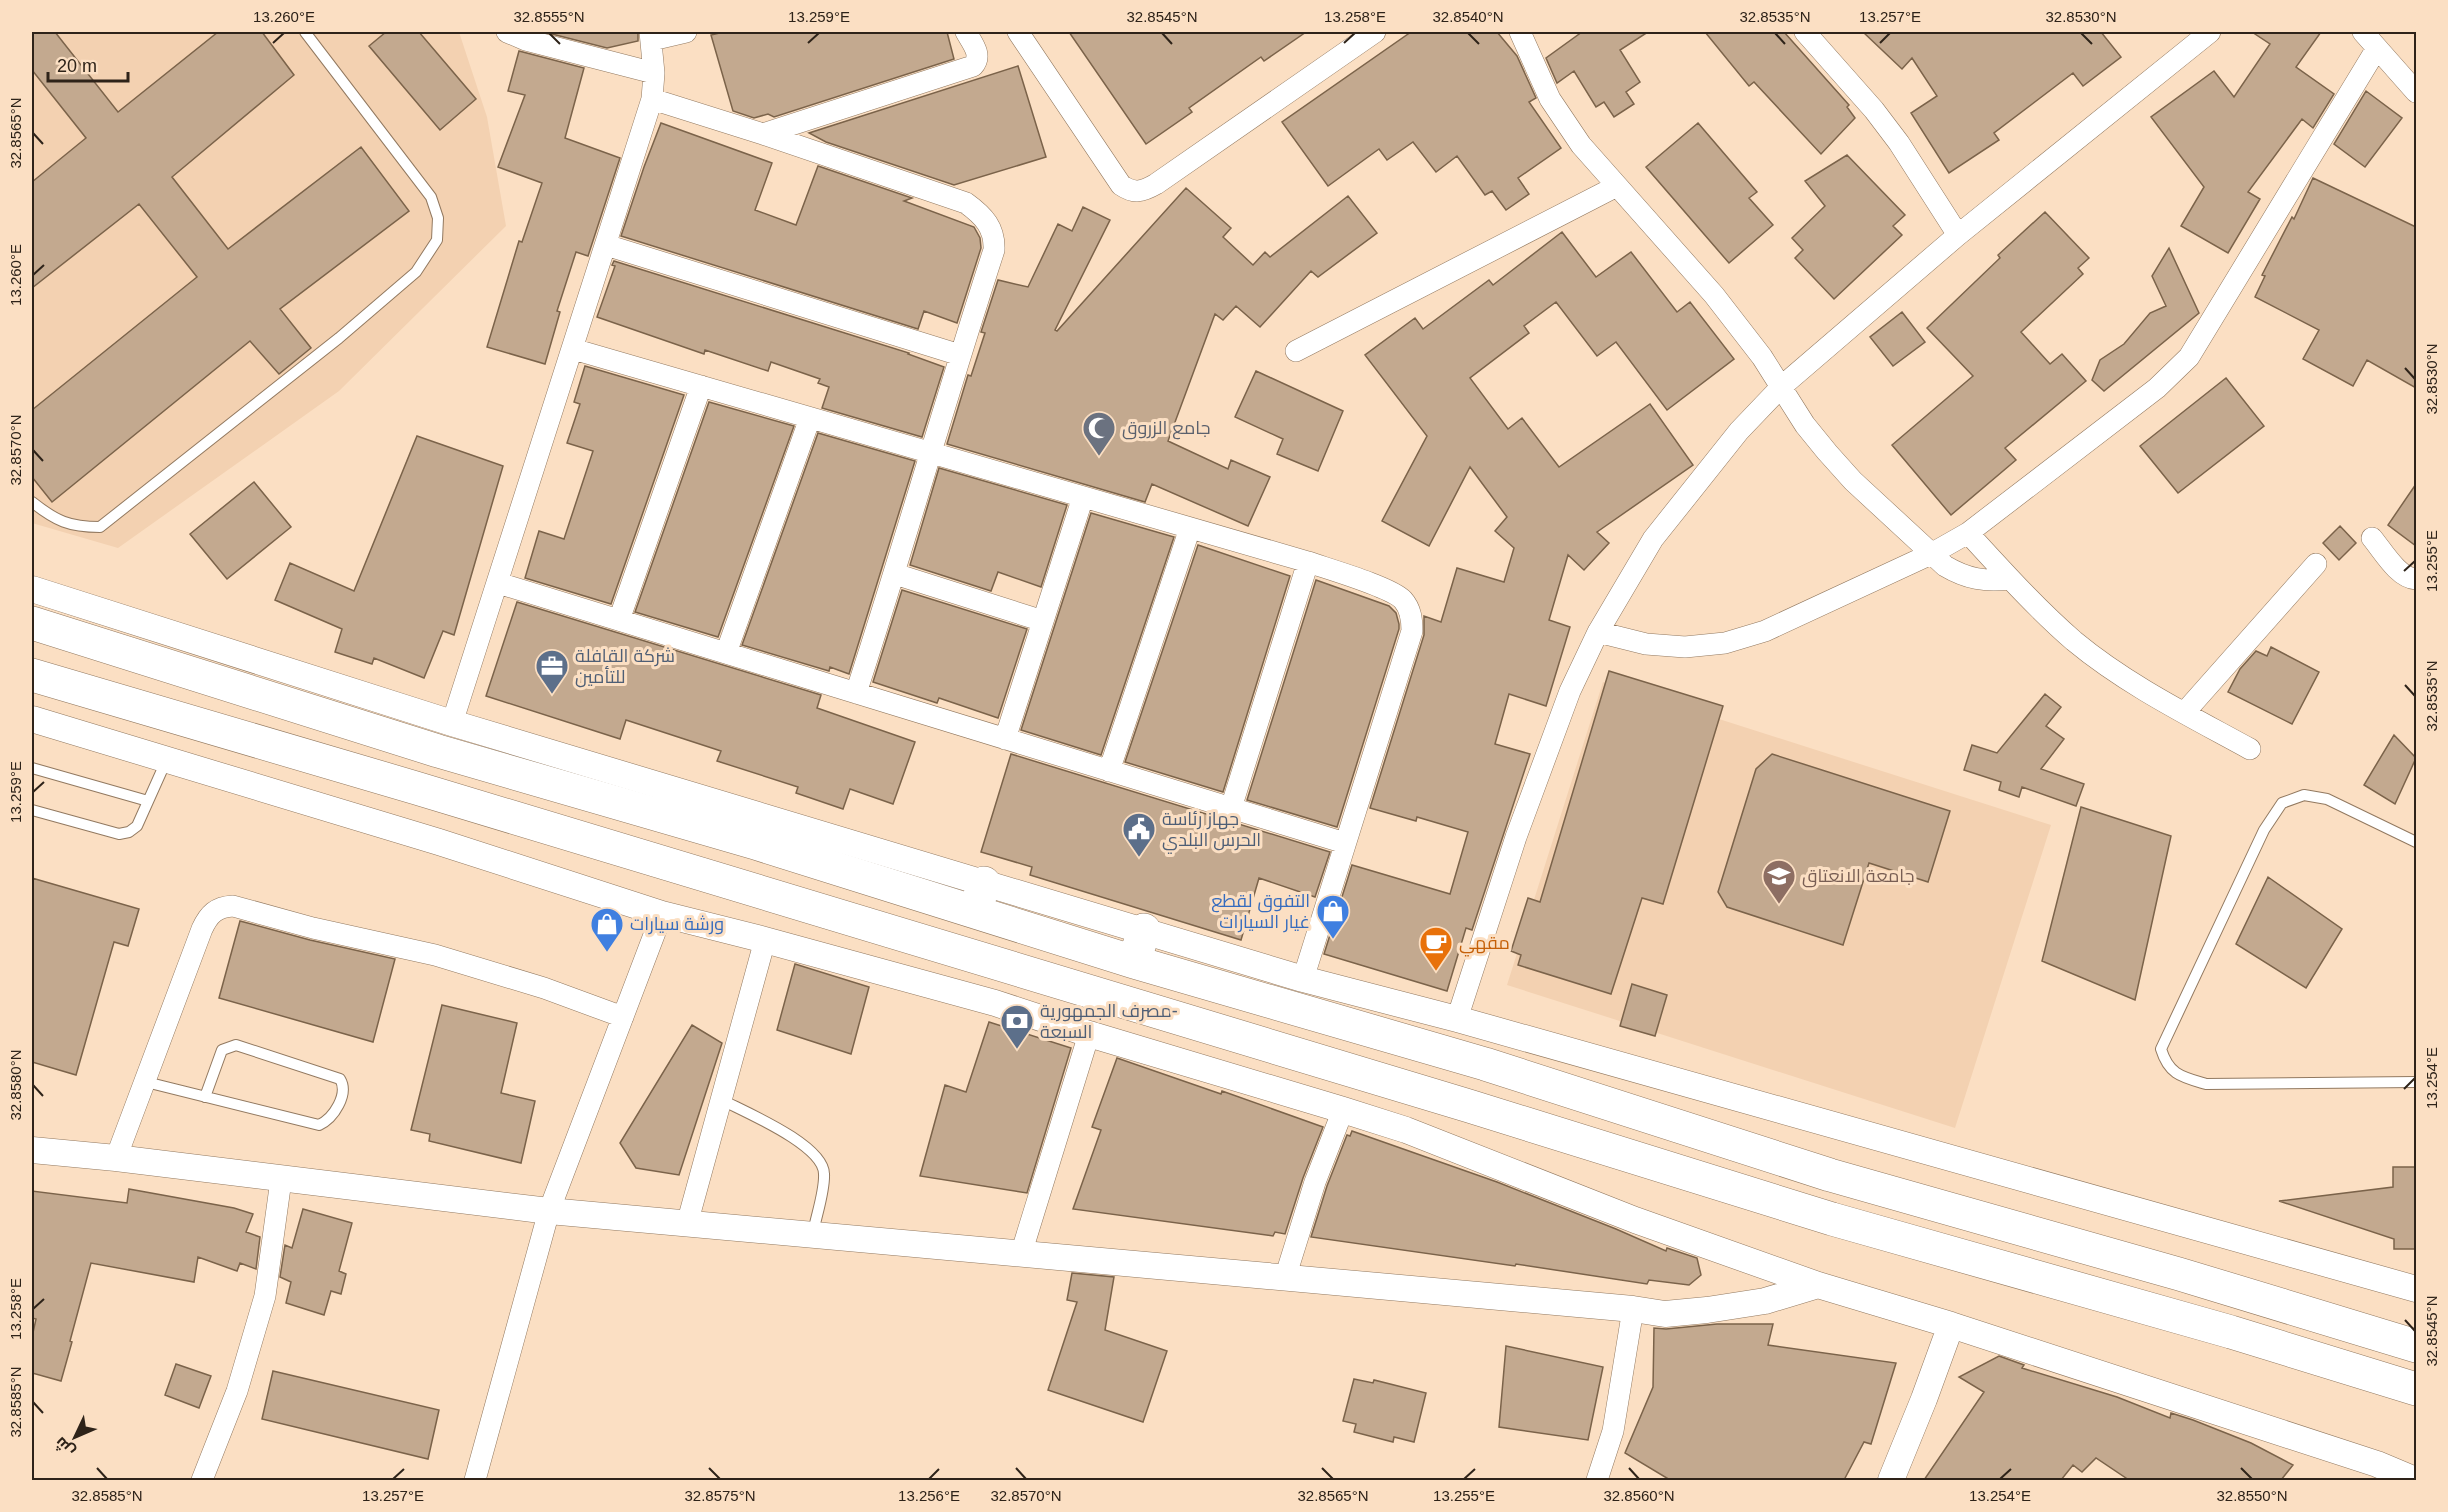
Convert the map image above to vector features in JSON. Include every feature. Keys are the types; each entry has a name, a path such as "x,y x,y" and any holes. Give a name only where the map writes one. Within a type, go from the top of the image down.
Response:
{"highway":[{"path":"32,623 438,751 755,843 979,898 1134,962 1485,1064 1830,1175 2168,1271 2416,1346"},
{"path":"32,675 405,784 1378,1078 1832,1219 2231,1332 2416,1389"},
{"path":"1134,962 1144,930"}],"street":[{"path":"507,32 526,40 654,73"},
{"path":"452,723 652,99 654,73 651,36 686,32"},
{"path":"764,134 973,66 978,55 966,32"},
{"path":"1018,32 1121,185 1132,192 1145,191 1156,184 1375,32"},
{"path":"1520,32 1550,99 1581,145 1714,295 1762,357 1805,424 1827,452 1853,481 1945,566 1961,575 1977,580 2010,579"},
{"path":"1805,32 1893,134 1923,177 1958,235"},
{"path":"1457,1019 1516,837 1570,691 1598,632 1653,539 1739,432 1781,387 1958,235 2210,32"},
{"path":"2363,32 2416,92"},
{"path":"1598,632 1646,644 1685,647 1725,643 1765,631 1931,554 1968,533 2157,388 2189,357 2378,48"},
{"path":"652,99 764,134 966,203 980,213 995,237 994,250 930,453 895,574 856,693"},
{"path":"1296,351 1617,186"},
{"path":"606,245 960,355"},
{"path":"573,349 1308,562 1391,592 1402,599 1412,619 1409,642 1303,979"},
{"path":"619,620 701,386"},
{"path":"726,653 810,418"},
{"path":"1005,739 1083,497"},
{"path":"1109,771 1190,528"},
{"path":"1968,533 2010,579 2074,641 2125,679 2250,749"},
{"path":"2372,538 2402,573 2409,579 2416,579"},
{"path":"1231,808 1308,562"},
{"path":"2184,713 2316,564"},
{"path":"895,574 1043,621"},
{"path":"498,583 1345,843"},
{"path":"32,589 452,723 979,898 1144,930 1303,979 1457,1019 2416,1289"},
{"path":"32,719 428,839 662,914 995,1003 1089,1034 1406,1130 1635,1220 1818,1284 2366,1460 2415,1480"},
{"path":"116,1158 202,929 208,916 219,907 233,906 313,928 435,955 544,988 623,1017"},
{"path":"475,1480 549,1211 662,914"},
{"path":"687,1224 765,940"},
{"path":"1021,1254 1089,1034"},
{"path":"1285,1278 1315,1182 1343,1110"},
{"path":"32,1150 116,1158 549,1211 813,1233 1633,1309 1665,1314 1765,1301 1818,1284"},
{"path":"202,1480 237,1391 265,1296 281,1179"},
{"path":"1597,1480 1612,1431 1633,1309"},
{"path":"1891,1480 1951,1325"}],"lane":[{"path":"32,502 53,519 77,527 100,527 339,338 416,272 437,240 438,218 432,197 305,32"},
{"path":"32,810 119,834 129,832 137,826 167,759"},
{"path":"32,768 148,801"},
{"path":"2416,842 2327,799 2304,795 2282,803 2264,830 2161,1049 2165,1061 2177,1075 2206,1084 2416,1082"},
{"path":"146,1082 205,1097 319,1125 331,1117 344,1086 340,1079 236,1046 222,1050 205,1097"},
{"path":"722,1100 806,1146 820,1160 825,1173 813,1233"}],"shaded area":[{"path":"32,32 459,32 487,117 506,226 339,391 118,548 32,523"},
{"name":"جامعة الانعتاق","path":"1603,682 2051,825 1955,1128 1507,985"}],"building":[{"path":"32,32 55,32 118,112 218,32 262,32 294,75 172,177 228,249 361,147 409,211 280,309 311,348 279,374 250,341 52,502 32,477 32,410 197,277 139,204 32,288 32,182 86,138 32,70"},
{"path":"386,32 419,32 476,99 440,130 369,46"},
{"path":"544,32 638,32 638,41 607,48"},
{"path":"724,32 947,32 954,59 774,117 768,114 754,118 733,111 711,35"},
{"path":"1069,32 1306,32 1264,61 1261,57 1189,108 1192,112 1146,144"},
{"path":"1411,32 1497,32 1517,56 1536,98 1529,102 1561,148 1518,178 1529,194 1506,210 1492,191 1485,195 1457,156 1436,172 1413,142 1387,160 1379,149 1328,186 1282,122"},
{"path":"1582,32 1648,32 1620,50 1640,82 1626,92 1634,104 1614,117 1604,102 1596,107 1574,71 1557,83 1546,58"},
{"path":"1705,32 1784,32 1849,105 1847,107 1855,118 1821,154 1754,82 1749,86"},
{"path":"1863,32 2101,32 2121,57 2083,86 2073,73 1994,133 1999,140 1949,173 1911,113 1937,96 1912,58 1902,69"},
{"path":"2252,32 2321,32 2296,67 2334,94 2313,128 2302,119 2248,192 2260,199 2228,253 2181,226 2204,187 2151,117 2214,71 2234,97 2270,44"},
{"path":"519,51 584,68 565,138 620,158 588,256 576,252 557,311 560,312 545,364 487,347 519,241 522,242 542,183 498,167 525,95 508,91"},
{"path":"1018,66 1046,157 954,185 826,142 809,133"},
{"path":"2366,91 2402,118 2365,167 2334,144"},
{"path":"661,123 772,163 755,210 796,225 818,166 912,198 904,201 974,227 980,238 981,248 957,323 924,311 918,329 621,236"},
{"path":"1698,123 1757,192 1749,198 1773,225 1729,263 1646,167"},
{"path":"1847,155 1905,215 1893,226 1902,235 1834,299 1795,258 1803,250 1792,238 1825,206 1805,181"},
{"path":"2313,178 2416,227 2416,388 2367,360 2353,386 2303,359 2319,330 2255,297 2265,276 2262,275 2292,217 2294,219"},
{"path":"1186,188 1231,228 1223,237 1253,265 1265,252 1270,257 1348,196 1377,233 1318,277 1311,271 1260,327 1236,306 1223,320 1215,314 1168,441 1228,469 1231,460 1270,477 1248,526 1152,484 1145,502 947,444 968,375 971,376 985,333 981,332 998,280 1028,287 1058,224 1072,231 1083,207 1110,220 1055,330 1057,331"},
{"path":"2045,212 2089,258 2078,268 2083,274 2021,332 2050,364 2062,354 2086,381 2005,448 2016,460 1951,515 1892,445 1973,376 1927,328 2000,258 1998,255"},
{"path":"1562,232 1596,277 1631,252 1677,312 1690,302 1734,359 1667,410 1616,342 1597,356 1556,302 1524,326 1529,333 1470,378 1508,429 1522,418 1559,467 1650,404 1693,465 1597,532 1609,543 1584,570 1568,555 1549,620 1570,627 1546,706 1509,694 1495,744 1530,754 1472,930 1466,928 1447,991 1324,954 1352,865 1450,894 1468,832 1417,817 1416,821 1370,808 1424,635 1424,616 1441,622 1457,568 1504,582 1514,548 1495,531 1507,517 1470,467 1429,546 1382,521 1427,436 1365,355 1415,318 1423,329 1489,280 1493,285"},
{"path":"2169,248 2199,313 2104,391 2092,380 2100,360 2124,344 2150,313 2166,306 2152,276"},
{"path":"614,261 909,353 944,367 922,437 822,408 829,387 818,383 820,379 771,362 768,371 705,350 704,354 597,317 615,266 612,265"},
{"path":"1902,312 1925,342 1893,366 1870,337"},
{"path":"585,366 684,395 611,604 525,578 539,531 564,539 593,451 567,443 580,404 574,402"},
{"path":"1256,371 1343,411 1318,471 1277,454 1283,439 1235,417"},
{"path":"2226,378 2264,426 2178,493 2140,446"},
{"path":"709,402 794,426 718,637 635,612"},
{"path":"818,433 915,461 849,674 830,667 829,671 742,645"},
{"path":"417,436 503,466 454,635 443,631 424,678 374,658 372,664 335,652 342,629 275,600 290,563 354,591"},
{"path":"939,468 1067,505 1041,587 998,572 991,591 910,565"},
{"path":"254,482 291,527 227,579 190,534"},
{"path":"2416,484 2416,546 2388,525"},
{"path":"1091,513 1174,537 1101,755 1021,730"},
{"path":"2340,526 2356,543 2339,560 2323,543"},
{"path":"1198,545 1290,576 1223,792 1125,762"},
{"path":"1316,580 1389,606 1396,613 1399,624 1337,827 1247,800"},
{"path":"902,590 1027,629 998,718 939,698 937,703 873,682"},
{"path":"517,602 821,695 817,708 915,742 893,804 850,789 843,809 796,793 798,787 717,761 721,751 626,720 620,739 486,696"},
{"path":"2271,647 2319,672 2292,724 2228,692 2240,669 2256,651 2267,656"},
{"path":"1609,671 1723,706 1663,904 1642,898 1611,994 1518,965 1521,955 1511,951 1528,898 1540,902"},
{"path":"2045,694 2061,707 2046,726 2064,739 2041,769 2084,784 2076,806 2022,787 2019,797 1999,790 2001,782 1964,770 1972,745 1997,753"},
{"path":"2394,735 2416,758 2395,804 2364,785"},
{"path":"1011,754 1330,852 1315,897 1259,878 1241,940 1030,875 1032,867 981,852"},
{"path":"1772,754 1950,811 1928,882 1869,863 1843,945 1727,907 1718,892 1756,769"},
{"path":"2081,807 2171,836 2135,1000 2042,961"},
{"path":"2268,877 2342,929 2306,988 2236,944"},
{"path":"32,878 139,909 128,946 114,942 76,1075 32,1062"},
{"path":"240,921 395,959 373,1042 219,998"},
{"path":"795,964 869,987 851,1054 777,1030"},
{"path":"1632,984 1667,995 1655,1036 1620,1026"},
{"path":"442,1005 517,1023 501,1093 535,1101 521,1163 429,1141 430,1134 411,1130"},
{"path":"989,1022 1071,1048 1027,1193 920,1176 945,1085 966,1092"},
{"path":"692,1025 722,1043 679,1175 636,1168 620,1143"},
{"path":"1117,1058 1221,1094 1222,1091 1323,1127 1285,1234 1275,1232 1273,1236 1073,1209 1101,1130 1092,1127"},
{"path":"1352,1131 1497,1182 1666,1251 1667,1248 1697,1258 1701,1275 1689,1285 1649,1280 1647,1284 1311,1237 1327,1186 1347,1135 1350,1136"},
{"path":"2393,1167 2416,1167 2416,1249 2394,1249 2394,1239 2279,1201 2393,1187"},
{"path":"129,1189 234,1208 253,1214 246,1232 260,1237 256,1269 240,1263 237,1271 198,1257 194,1282 91,1263 61,1381 32,1373 32,1337 36,1319 32,1318 32,1191 127,1203"},
{"path":"303,1209 352,1223 339,1271 346,1274 341,1294 331,1291 324,1315 286,1303 291,1282 280,1277 285,1245 292,1248"},
{"path":"1072,1273 1114,1277 1105,1330 1167,1351 1143,1422 1048,1390 1077,1302 1067,1300"},
{"path":"1717,1324 1773,1324 1768,1345 1896,1363 1871,1444 1864,1442 1844,1480 1670,1480 1625,1453 1653,1387 1654,1328"},
{"path":"1506,1346 1603,1367 1588,1440 1499,1427"},
{"path":"1999,1356 2024,1365 2022,1368 2117,1397 2170,1418 2171,1413 2193,1420 2251,1443 2293,1465 2281,1480 2129,1480 2096,1458 2082,1472 2073,1465 2061,1480 1924,1480 1984,1392 1959,1377"},
{"path":"176,1364 211,1376 199,1408 165,1395"},
{"path":"273,1371 439,1410 428,1459 262,1419"},
{"path":"1354,1379 1373,1383 1374,1380 1426,1393 1414,1442 1394,1437 1393,1442 1354,1432 1356,1424 1343,1421"}],"place":[{"name":"جامع الزروق","path":"1099,457"},
{"name":"شركة القافلة للتأمين","path":"552,695"},
{"name":"جهاز رئاسة الحرس البلدي","path":"1139,858"},
{"name":"جامعة الانعتاق","path":"1779,905"},
{"name":"التفوق لقطع غيار السيارات","path":"1333,940"},
{"name":"ورشة سيارات","path":"607,953"},
{"name":"مقهي","path":"1436,972"},
{"name":"مصرف الجمهورية- السبعة","path":"1017,1050"}]}
